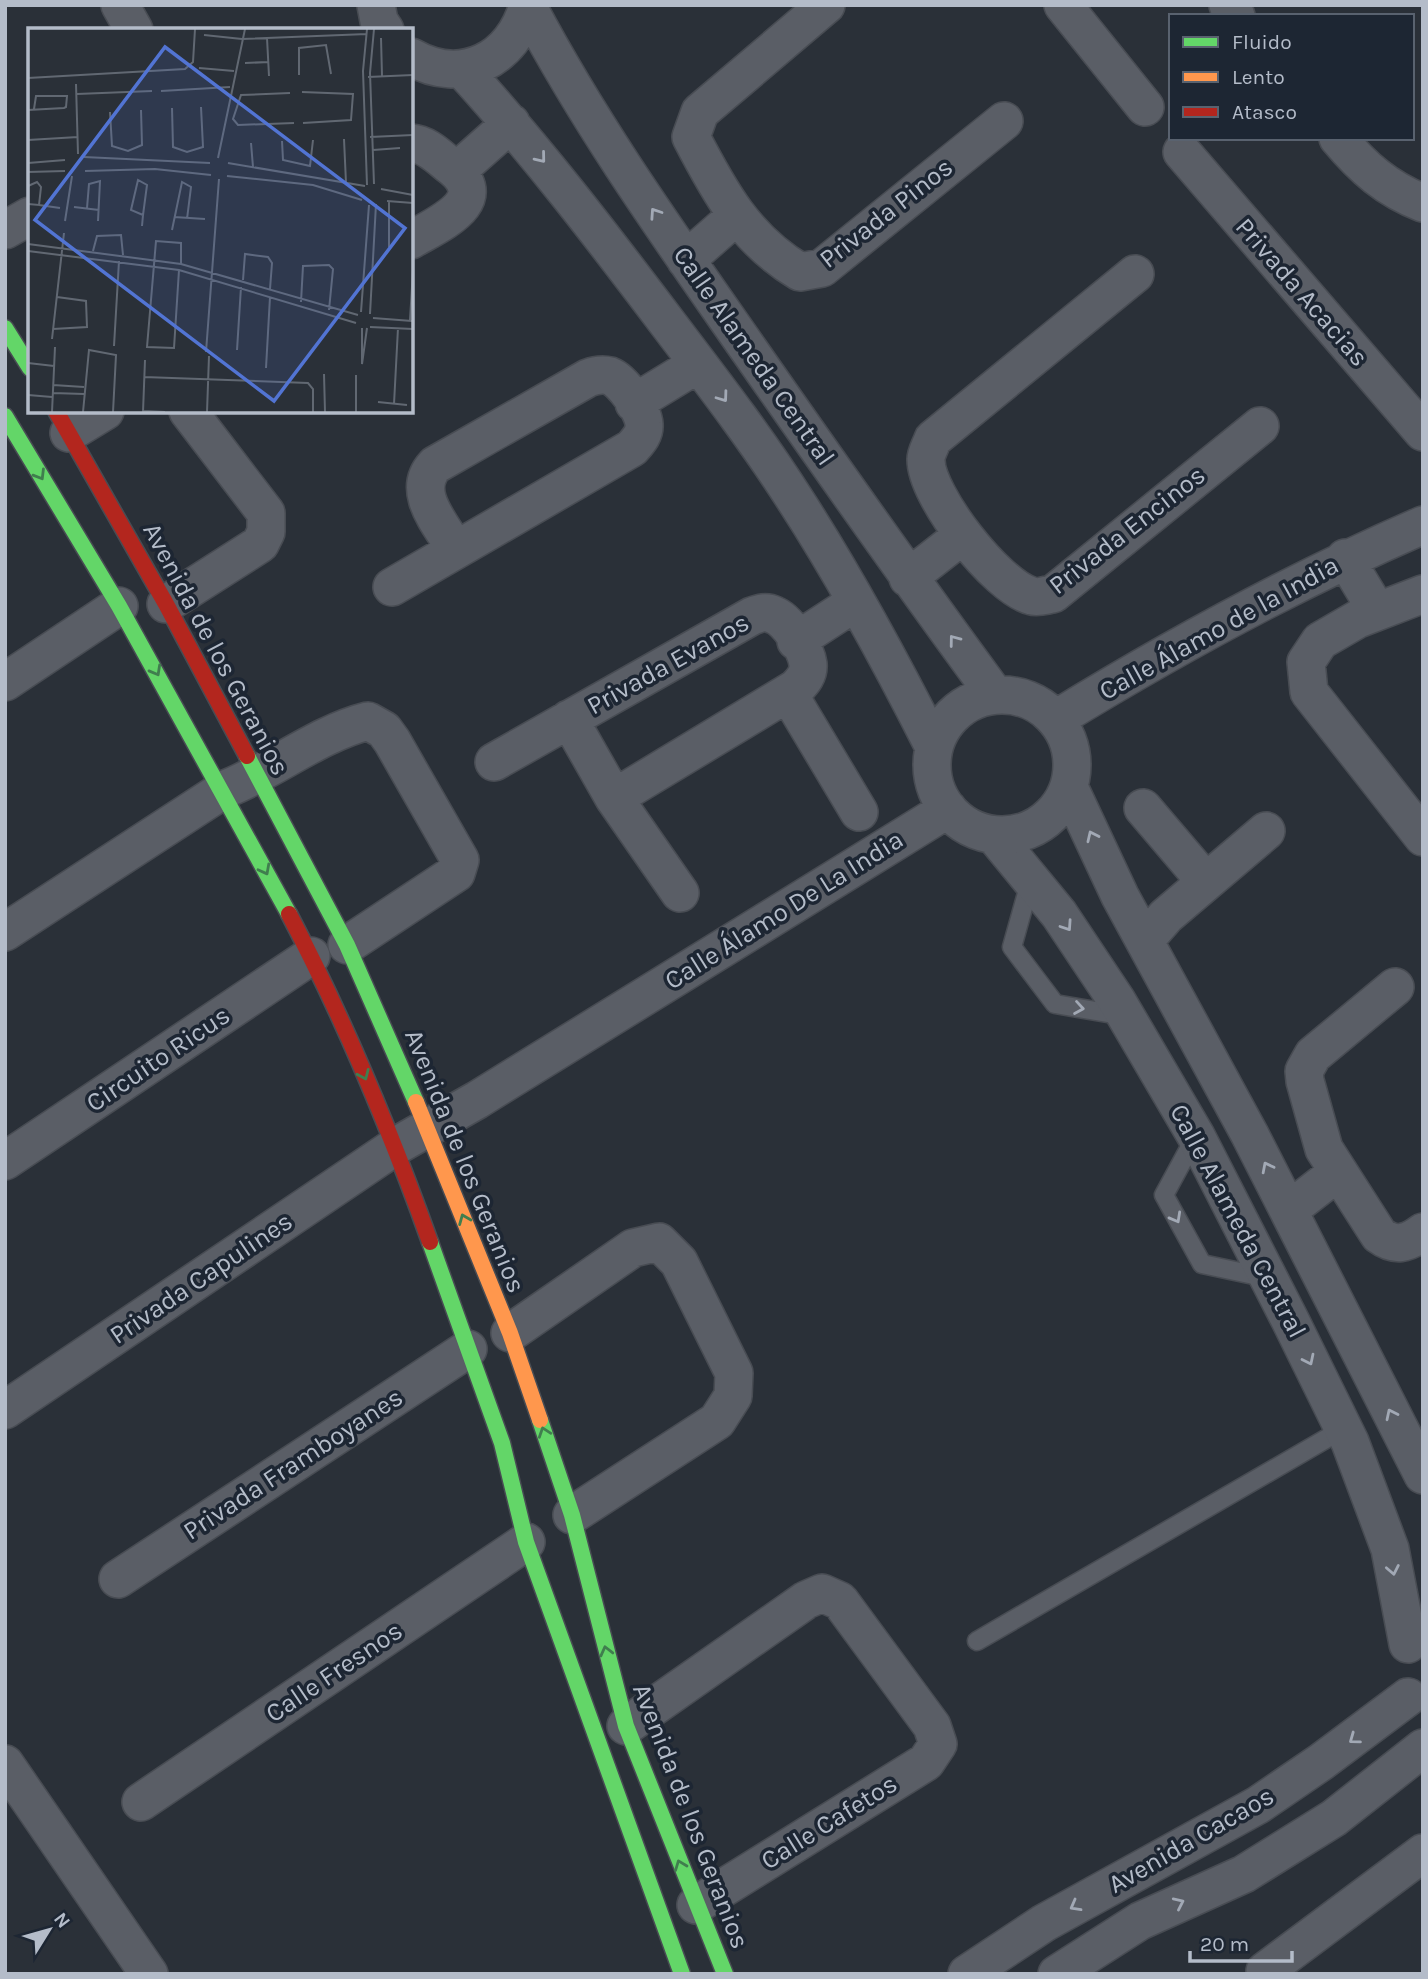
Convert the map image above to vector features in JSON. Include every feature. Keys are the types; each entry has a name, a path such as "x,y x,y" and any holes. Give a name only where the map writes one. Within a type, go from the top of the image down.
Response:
{"street":[{"path":"120,5 133,28"},
{"name":"Privada Pinos","path":"826,5 700,111 691,137 735,217 789,266 800,272 822,268 1004,121"},
{"path":"1063,5 1145,107"},
{"path":"413,58 429,67 463,70 493,59 516,37 528,6"},
{"name":"Calle Alameda Central","path":"528,6 570,86 686,260 908,578 995,695"},
{"name":"Calle Alameda Central","path":"463,70 579,205 794,497 856,602 934,747"},
{"path":"457,171 511,123"},
{"path":"1340,140 1359,163 1394,191 1423,203"},
{"path":"413,144 426,148 457,171 467,189 465,204 455,215 413,239"},
{"name":"Privada Acacias","path":"1182,152 1423,432"},
{"path":"5,230 28,217"},
{"path":"686,260 735,217"},
{"name":"Privada Encinos","path":"1135,274 933,439 926,458 930,482 963,535 1010,585 1033,597 1053,594 1260,426"},
{"path":"5,328 28,365"},
{"path":"634,403 698,364"},
{"path":"392,587 456,550 632,448 642,438 645,425 634,403 612,377 600,374 588,377 435,465 426,474 423,487 426,499 456,550"},
{"path":"62,422 97,413"},
{"path":"166,604 260,544 266,532 266,513 190,413"},
{"name":"Avenida de los Geranios","path":"5,416 119,606 223,790 311,956 412,1137 510,1333 572,1515 626,1726 725,1974"},
{"name":"Avenida de los Geranios","path":"62,422 166,604 347,944 412,1137 468,1349 502,1443 526,1542 656,1910 682,1974"},
{"name":"Calle Álamo de la India","path":"1056,719 1232,615 1345,558 1423,525"},
{"path":"908,578 963,535"},
{"path":"1345,558 1377,611"},
{"path":"1423,594 1377,611 1320,641 1307,662 1309,692 1423,836"},
{"path":"796,641 856,602"},
{"path":"5,682 119,606"},
{"name":"Privada Evanos","path":"494,762 752,615 764,612 776,615 796,641 808,666 805,679 788,693 614,798"},
{"path":"788,693 859,812"},
{"path":"995,695 1028,700 1056,719 1071,752 1069,787 1060,804 1032,829 1013,835 994,835 961,822 948,809 934,780 934,747 940,732 957,712 978,699 995,695"},
{"name":"Privada Evanos","path":"569,719 614,798 680,893"},
{"path":"5,932 223,790 257,777 347,727 368,721 384,730 392,741 460,860 456,873 347,944"},
{"name":"Calle Alameda Central","path":"1069,787 1145,940 1289,1210 1423,1475"},
{"path":"1143,807 1206,882"},
{"name":"Calle Álamo De La India","path":"412,1137 948,809"},
{"path":"1145,940 1166,916 1266,831"},
{"name":"Calle Alameda Central","path":"994,835 1059,914 1125,1016 1196,1136 1343,1429 1390,1549 1415,1633 1403,1671 1415,1708"},
{"name":"Circuito Ricus","path":"5,1161 311,956"},
{"path":"1395,987 1313,1055 1304,1071 1324,1149 1369,1222 1390,1243 1403,1244 1423,1232"},
{"name":"Privada Capulines","path":"5,1410 412,1137"},
{"path":"1289,1210 1338,1172"},
{"path":"510,1333 633,1248 659,1242 679,1262 734,1373 733,1396 718,1421 572,1515"},
{"name":"Privada Framboyanes","path":"118,1579 468,1349"},
{"name":"Calle Fresnos","path":"141,1802 526,1542"},
{"name":"Calle Cafetos","path":"626,1726 806,1600 822,1593 840,1601 932,1726 938,1744 926,1762 696,1905"},
{"name":"Avenida Cacaos","path":"967,1974 1044,1923 1258,1805 1321,1762 1415,1708"},
{"name":"Avenida Cacaos","path":"1057,1974 1140,1921 1244,1874 1334,1818 1423,1748"},
{"path":"5,1764 149,1974"},
{"path":"1265,1971 1423,1853"},
{"path":"1119,1882 1140,1921"}],"lane":[{"path":"1031,879 1012,947 1055,1004 1125,1016"},
{"path":"1196,1136 1164,1195 1202,1264 1269,1279"},
{"path":"976,1641 1343,1429"}],"traffic: fast":[{"path":"5,328 28,365"},
{"path":"5,416 119,606 289,914"},
{"path":"247,756 347,945 416,1102"},
{"path":"430,1242 502,1443 526,1542 682,1974"},
{"path":"540,1420 572,1515 626,1726 725,1974"}],"traffic: slow":[{"path":"416,1102 510,1333 540,1420"}],"traffic: jam":[{"path":"57,413 166,604 247,756"},
{"path":"289,914 365,1075 430,1242"}]}
